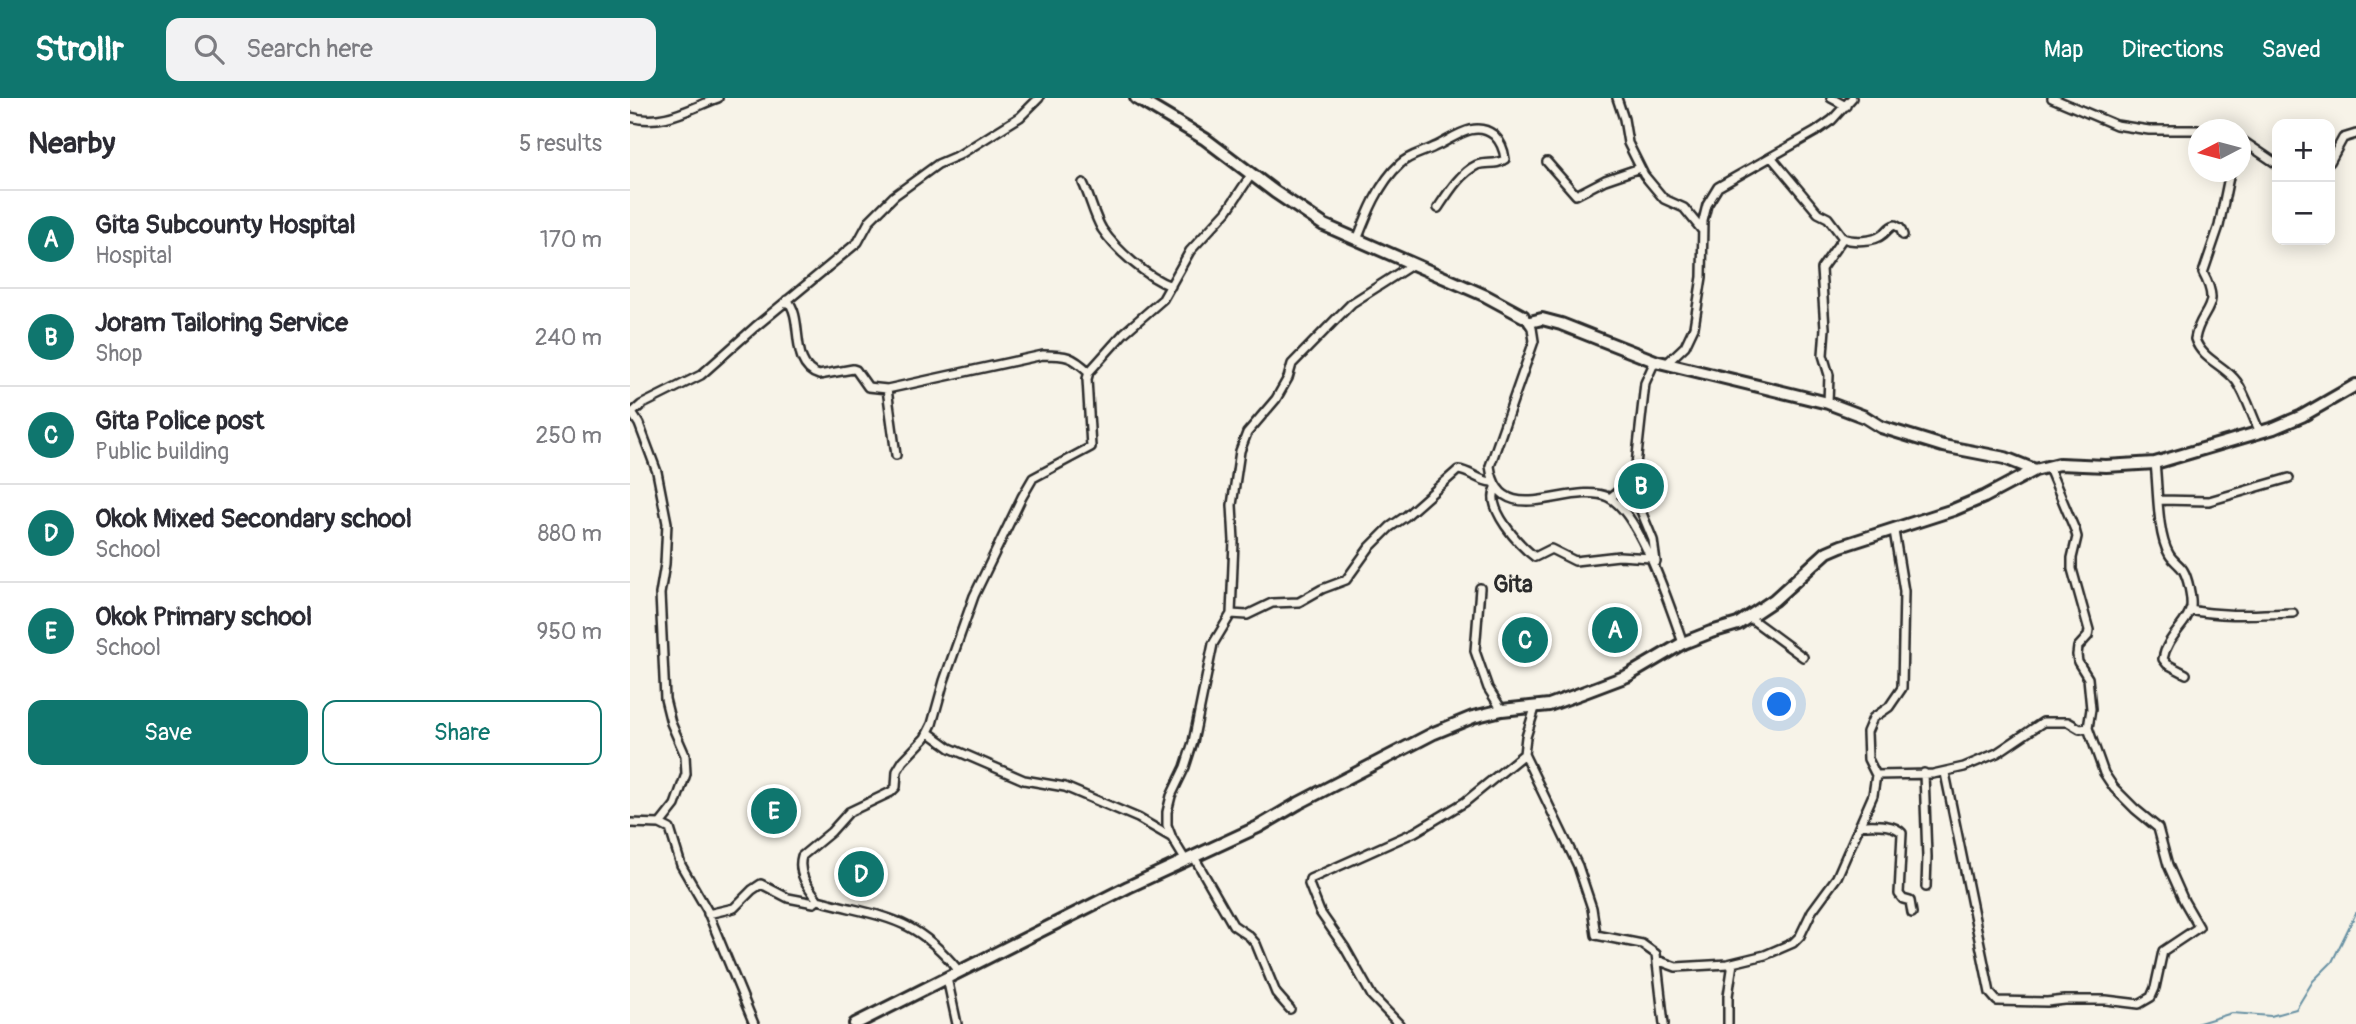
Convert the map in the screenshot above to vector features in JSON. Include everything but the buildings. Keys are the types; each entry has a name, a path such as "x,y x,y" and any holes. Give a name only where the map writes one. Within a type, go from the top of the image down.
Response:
{"street":[{"path":"630,117 646,121 677,116 718,98"},
{"path":"660,824 675,805 685,774 685,755 667,711 665,699 660,594 666,564 667,523 657,472 631,414 641,405 701,375 858,242 870,220 894,196 938,164 959,155 1020,117 1040,98"},
{"path":"1136,98 1205,139 1234,159 1251,175 1324,225 1413,264 1526,319 1542,319 1561,324 1660,363 1829,403 1865,417 1881,427 1943,446 2005,458 2035,470"},
{"path":"1617,98 1628,143 1640,167 1664,199 1684,208 1702,229"},
{"path":"1831,98 1846,106"},
{"path":"1656,570 1653,540 1639,506 1634,483 1645,383 1660,363 1685,346 1694,327 1702,277 1702,229 1707,205 1718,187 1772,158 1832,120 1852,98"},
{"path":"2052,98 2116,125 2188,130"},
{"path":"1357,240 1377,196 1390,174 1402,162 1462,132 1487,130 1500,141 1505,159 1500,163 1481,164 1467,172 1438,208"},
{"path":"2335,153 2343,138 2356,134"},
{"path":"2251,146 2272,161"},
{"path":"1772,158 1818,213 1828,218 1843,238 1853,241 1879,238 1895,225 1903,235"},
{"path":"1547,162 1576,195 1605,180 1640,167"},
{"path":"959,971 933,942 906,925 882,915 818,900 804,881 800,861 802,856 849,812 896,787 897,771 928,732 974,596 1022,496 1033,478 1091,447 1087,379 1089,372 1124,332 1163,299 1190,251 1227,211 1251,175"},
{"path":"2228,182 2219,226 2203,272 2212,293 2211,301 2195,339 2199,349 2226,370 2237,383 2260,432"},
{"path":"1083,183 1101,228 1111,240 1157,281 1171,286"},
{"path":"1829,403 1829,375 1823,355 1825,328 1821,269 1843,238"},
{"path":"1172,838 1167,825 1171,796 1193,742 1213,644 1231,614 1234,555 1232,505 1240,451 1247,433 1276,399 1288,378 1292,364 1352,303 1413,264"},
{"path":"787,300 794,311 799,348 808,368 819,375 853,369 868,387 887,389 1043,355 1065,355 1076,360 1089,372"},
{"path":"1526,319 1534,341 1490,466 1494,485 1493,503 1516,539 1535,557 1551,549 1574,561 1619,556 1651,558"},
{"path":"855,1024 1258,827 1434,733 1473,717 1502,710 1535,708 1582,693 1626,676 1684,643 1750,618 1827,552 1984,498 2035,470 2059,464 2106,466 2155,463 2260,432 2302,416 2356,385"},
{"path":"887,389 896,455"},
{"path":"2155,463 2160,520 2166,548 2183,571 2191,604 2190,610 2168,642 2163,659 2186,674"},
{"path":"1945,773 1990,993 1997,1001 2106,1000 2139,1004 2151,997 2163,951 2199,927 2168,865 2158,828 2114,788 2104,773 2088,728 2091,709 2088,678 2078,662 2077,655 2078,647 2089,631 2073,569 2072,558 2077,537 2048,467"},
{"path":"1231,614 1247,615 1272,603 1298,603 1322,589 1346,580 1369,548 1390,527 1414,510 1458,470 1462,470 1494,485 1508,497 1538,502 1581,495 1610,498 1637,531 1651,558 1684,643"},
{"path":"2160,500 2209,501 2289,478"},
{"path":"1610,498 1627,484 1634,483"},
{"path":"1657,960 1676,967 1733,963 1765,955 1793,943 1837,877 1869,807 1876,775 1868,759 1867,732 1873,718 1889,708 1902,688 1904,661 1901,629 1904,592 1894,531"},
{"path":"1480,587 1475,651 1488,688 1502,710"},
{"path":"2190,610 2213,615 2293,613"},
{"path":"1750,618 1803,657"},
{"path":"1535,708 1524,754 1578,866 1592,908 1597,935 1642,944 1652,950 1657,960 1664,1024"},
{"path":"1876,775 1945,773 1997,753 2043,722 2068,722 2080,729 2088,728"},
{"path":"928,732 950,748 1024,780 1065,787 1138,818 1172,838 1190,859 1233,925 1256,944 1276,993 1290,1009"},
{"path":"1399,1024 1372,996 1345,948 1320,912 1309,884 1310,879 1415,832 1465,803 1524,754"},
{"path":"1924,773 1926,887"},
{"path":"630,822 660,824 670,829 681,865 708,914 754,1024"},
{"path":"1861,825 1896,828 1902,833 1899,894 1910,901 1912,913"},
{"path":"708,914 734,908 761,884 788,898 814,903 818,900"},
{"path":"1728,1024 1728,996 1733,963"},
{"path":"947,978 957,1024"}],"waterway":[{"path":"2196,1024 2232,1013 2271,1016 2296,1009 2313,981 2332,962 2356,913"}],"place":[{"name":"Joram Tailoring Service","path":"1641,486"},
{"name":"Gita Subcounty Hospital","path":"1615,630"},
{"name":"Gita Police post","path":"1525,640"},
{"name":"Okok Primary school","path":"774,811"},
{"name":"Okok Mixed Secondary school","path":"861,874"}],"district":[{"name":"Gita","path":"1513,584"}]}
